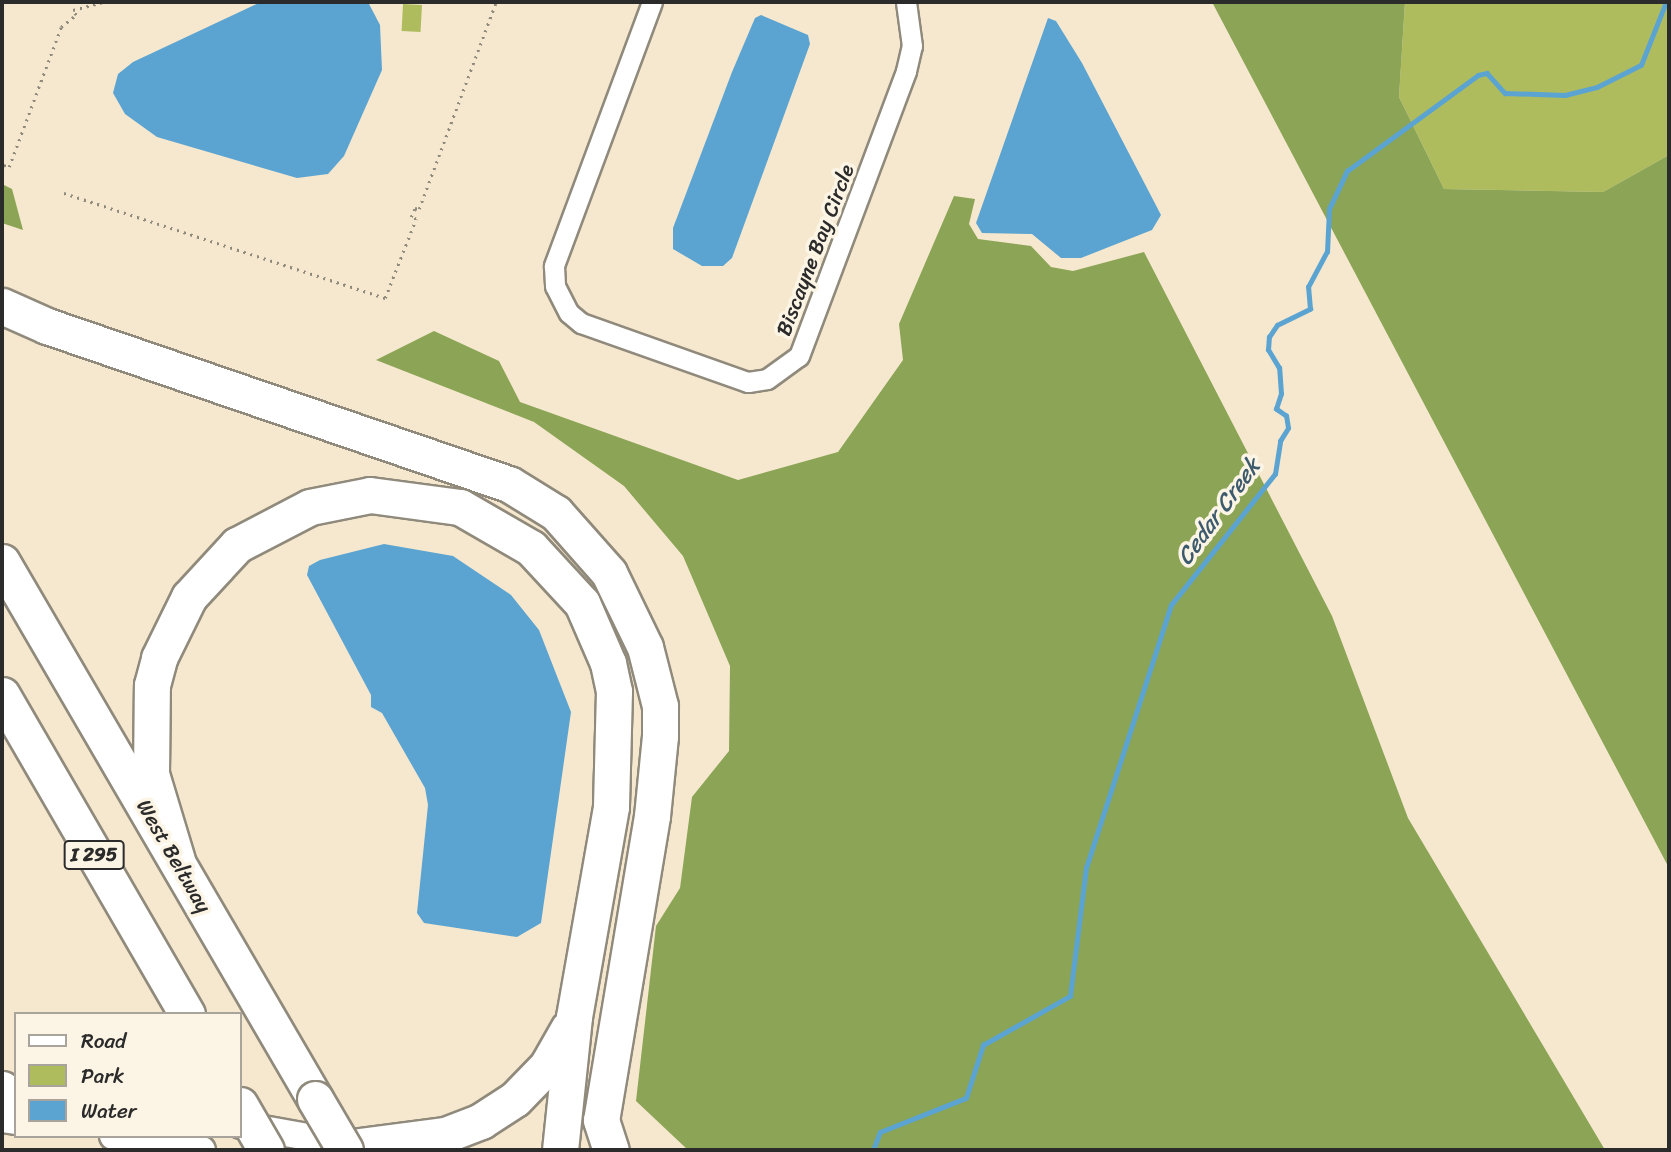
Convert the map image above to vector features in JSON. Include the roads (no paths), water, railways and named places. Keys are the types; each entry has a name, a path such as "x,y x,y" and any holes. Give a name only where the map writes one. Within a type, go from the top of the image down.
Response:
{"highway":[{"path":"2,306 47,326 509,484 556,513 609,573 645,647 660,706 660,736 652,816 602,1140"},
{"path":"177,860 151,774 152,685 159,658 189,597 213,569 257,531 310,507 342,500 397,495 480,515 531,548 582,603 608,663 614,691 611,807 575,1017 560,1150"},
{"name":"West Beltway","path":"2,562 315,1099 362,1149"},
{"name":"I 295","path":"2,695 186,1012"},
{"path":"362,1149 445,1135 481,1121 515,1099 547,1066 575,1017"},
{"path":"242,1108 266,1150"}],"main road":[{"path":"242,1125 362,1149"},
{"path":"126,1138 202,1150"}],"street":[{"name":"Biscayne Bay Circle","path":"652,2 554,266 560,299 581,323 729,379 767,379 786,370 799,356 906,71 912,46 906,2"}],"water":[{"path":"261,2 368,2 380,25 382,70 344,156 328,174 297,178 157,137 125,114 113,93 118,74 133,62"},
{"path":"761,15 808,35 810,44 732,258 723,266 702,266 673,249 673,228 732,72 755,18"},
{"path":"1048,18 1056,21 1082,63 1161,215 1152,230 1081,258 1061,258 1032,234 982,233 976,223"},
{"path":"384,544 453,556 511,595 539,630 571,712 541,923 517,937 424,923 417,913 428,805 425,788 382,713 371,707 371,695 307,575 309,566 320,560"}],"waterway":[{"name":"Cedar Creek","path":"873,1150 880,1132 966,1098 983,1045 1070,996 1086,868 1171,605 1275,474 1280,441 1288,428 1286,416 1276,409 1281,394 1279,368 1268,350 1269,337 1277,325 1310,309 1308,287 1327,252 1329,209 1347,171 1478,75 1487,73 1505,93 1565,95 1597,87 1641,65 1666,2"}]}
